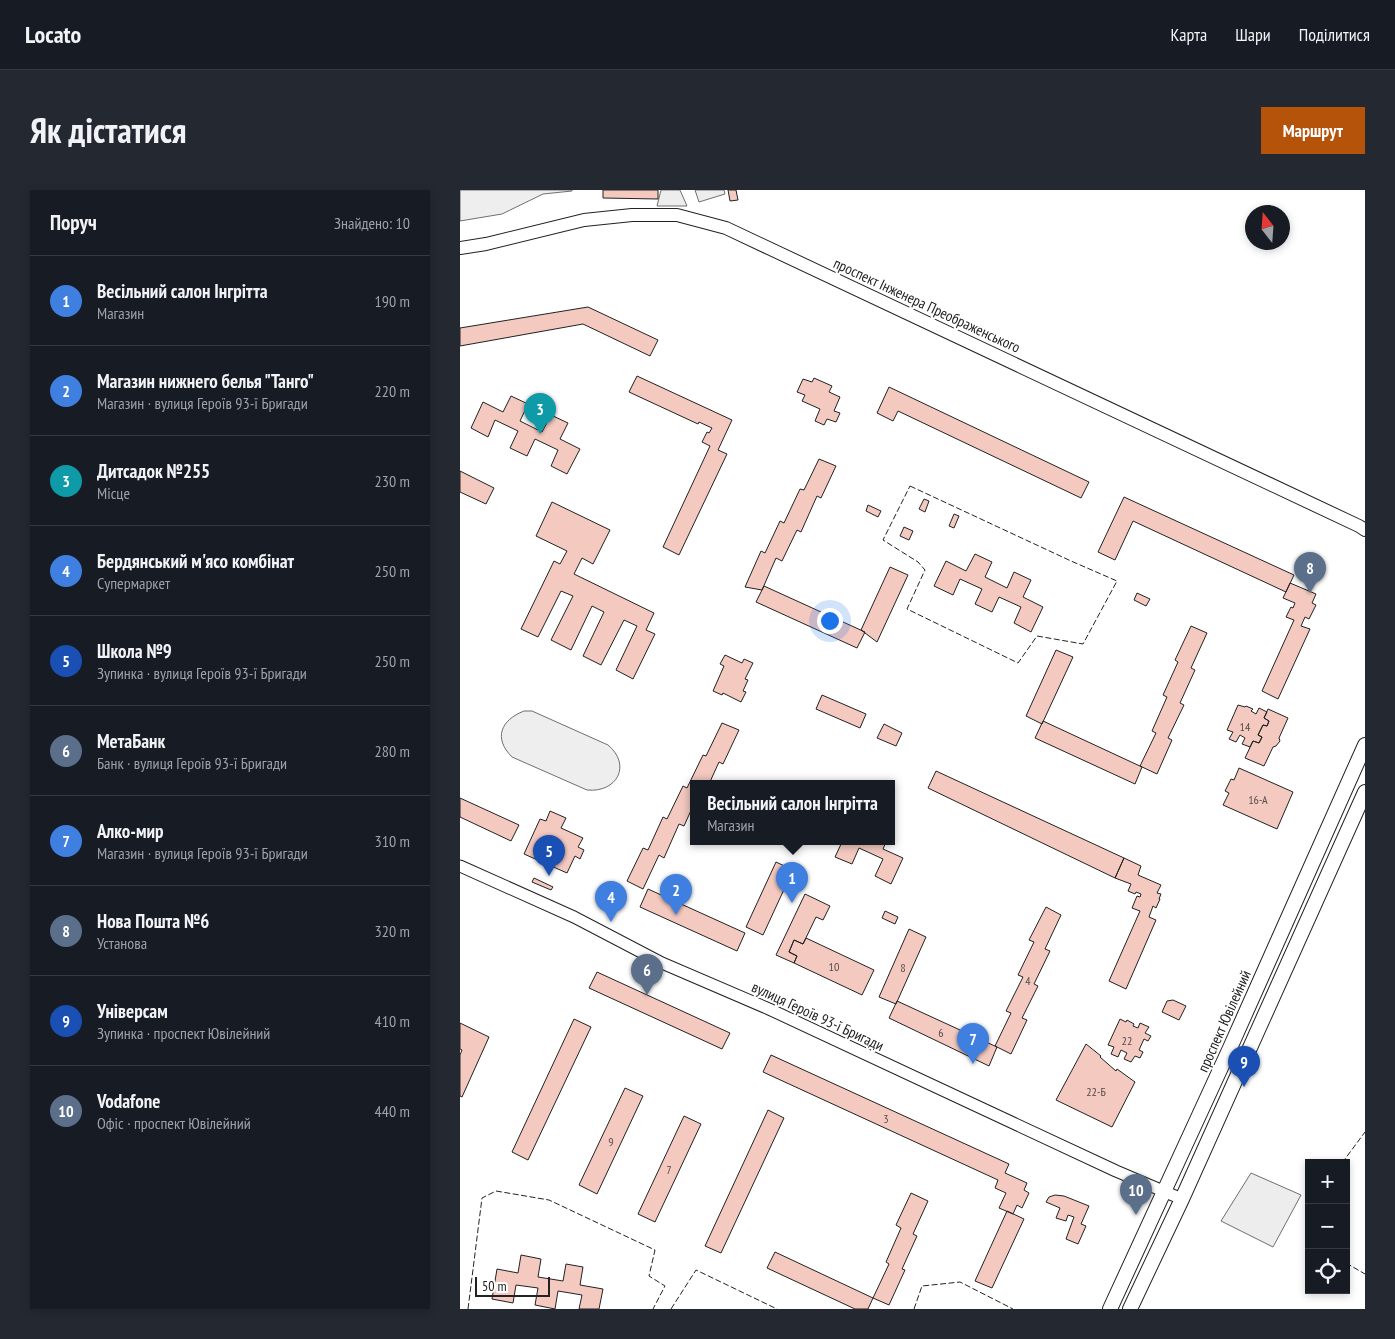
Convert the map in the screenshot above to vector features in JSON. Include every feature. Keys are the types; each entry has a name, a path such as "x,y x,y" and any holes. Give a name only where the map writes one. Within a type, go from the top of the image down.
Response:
{"main road":[{"name":"проспект Інженера Преображенського","path":"460,248 486,244 584,220 632,215 677,216 726,228 1363,527"},
{"name":"проспект Ювілейний","path":"1110,1309 1302,888 1365,745"},
{"path":"1130,1309 1182,1199 1365,792"}],"street":[{"name":"вулиця Героїв 93-ї Бригади","path":"460,866 574,917 662,963 769,1009 1032,1132 1182,1199"}],"shaded area":[{"path":"460,190 572,191 543,194 502,214 460,221"},
{"path":"661,190 680,190 687,206 657,206"},
{"path":"695,190 724,190 725,194 699,202"},
{"path":"524,711 532,711 608,745 619,761 620,769 618,776 606,787 598,790 587,790 512,757 503,743 502,730 510,719"},
{"path":"1251,1173 1301,1195 1273,1247 1221,1221"}],"building":[{"path":"603,190 658,190 658,199 603,198"},
{"path":"728,190 736,190 738,200 730,201"},
{"path":"588,307 658,340 650,356 583,324 460,346 460,328"},
{"path":"637,376 732,420 718,450 727,454 679,555 663,547 710,446 702,442 707,432 709,433 712,428 699,422 698,424 629,392"},
{"path":"814,378 832,386 829,392 840,397 834,411 840,413 836,422 827,419 824,425 815,421 820,409 802,401 805,395 797,392 803,379 812,382"},
{"path":"889,387 1089,482 1081,498 898,411 893,421 877,413"},
{"path":"511,396 528,404 520,421 542,432 551,415 568,423 560,439 580,449 567,474 551,466 558,450 535,439 527,456 510,448 518,431 495,420 488,437 471,428 483,402 503,412"},
{"path":"819,459 836,466 821,498 817,496 801,532 797,530 782,561 776,558 762,590 745,587 761,551 765,553 780,521 784,523 800,489 804,490"},
{"path":"460,471 494,488 486,504 460,492"},
{"path":"1124,497 1294,575 1286,592 1133,521 1115,560 1098,552"},
{"path":"924,499 929,501 925,512 919,509"},
{"path":"552,502 610,530 593,564 582,558 574,574 654,613 646,630 655,634 633,679 616,670 637,626 624,620 601,665 583,656 604,612 592,606 571,650 551,640 573,596 561,591 538,637 521,629 554,561 560,564 567,551 536,536"},
{"path":"868,505 881,511 878,517 866,511"},
{"path":"954,514 959,516 954,528 949,526"},
{"path":"904,527 913,531 909,540 900,536"},
{"path":"975,554 992,562 985,577 1007,588 1014,572 1031,580 1023,597 1043,607 1031,632 1014,623 1021,607 999,597 992,612 975,604 982,589 960,579 953,595 934,586 946,561 966,571"},
{"path":"890,567 908,575 877,642 861,630"},
{"path":"1290,583 1316,594 1312,603 1316,605 1309,619 1305,617 1301,626 1310,629 1278,699 1262,691 1294,620 1286,617 1295,603 1283,598"},
{"path":"764,586 865,632 857,648 756,602"},
{"path":"1137,593 1150,599 1146,606 1134,600"},
{"path":"1191,626 1207,633 1191,668 1195,670 1180,703 1184,705 1168,738 1172,740 1157,774 1140,766 1156,733 1152,731 1167,697 1163,695 1178,662 1175,660"},
{"path":"1056,650 1073,657 1042,724 1026,716"},
{"path":"725,655 742,663 744,659 753,663 745,679 748,680 743,691 746,692 741,702 723,693 722,695 713,691 724,666 720,664"},
{"path":"822,695 866,714 860,728 816,709"},
{"path":"1238,705 1253,709 1251,711 1256,714 1259,708 1267,712 1264,718 1269,721 1267,726 1263,725 1258,735 1262,737 1259,743 1253,741 1250,747 1242,744 1245,738 1240,735 1236,742 1229,739 1233,732 1227,730"},
{"path":"1268,709 1288,718 1279,738 1280,741 1273,747 1264,766 1245,758 1253,741 1259,743 1262,737 1258,735 1263,725 1267,726 1269,721 1264,718"},
{"path":"1043,721 1142,767 1135,784 1035,738"},
{"path":"722,723 739,730 723,764 719,762 711,780 691,780 703,755 706,756"},
{"path":"884,724 902,733 896,746 877,738"},
{"path":"1239,768 1293,792 1277,829 1223,805 1229,793 1225,791 1231,779 1234,780"},
{"path":"936,771 1124,858 1115,878 928,788"},
{"path":"690,782 690,813 684,826 679,824 664,858 659,855 643,889 627,881 643,848 648,850 663,817 667,819 683,786 687,788"},
{"path":"460,798 519,825 511,841 460,817"},
{"path":"550,811 566,818 561,828 583,838 578,847 584,850 580,859 575,856 567,873 524,854 540,819 546,821"},
{"path":"841,845 885,845 883,849 903,858 891,884 875,876 883,859 859,848 852,864 835,857"},
{"path":"1124,858 1141,866 1138,875 1161,885 1157,893 1161,894 1160,899 1156,908 1153,906 1149,917 1156,920 1126,989 1109,981 1140,911 1132,908 1137,896 1140,897 1141,894 1128,891 1131,884 1115,878"},
{"path":"776,862 793,870 763,935 746,927"},
{"path":"534,878 553,887 551,890 532,882"},
{"path":"648,889 745,933 737,951 640,907"},
{"path":"805,894 830,906 823,920 816,917 803,944 794,940 789,952 797,956 794,963 776,955"},
{"path":"1046,907 1061,915 1045,949 1050,951 1034,984 1038,986 1022,1018 1027,1020 1011,1054 995,1046 1011,1013 1006,1011 1023,977 1018,975 1034,942 1029,940"},
{"path":"885,911 898,917 895,924 882,918"},
{"path":"909,929 926,937 896,1004 879,997"},
{"path":"806,938 874,970 862,995 794,963 797,956 789,952 794,940 803,944"},
{"path":"597,972 730,1033 722,1049 589,988"},
{"path":"1173,1000 1186,1006 1179,1020 1162,1012 1167,1001"},
{"path":"897,1001 997,1047 989,1066 889,1018"},
{"path":"574,1019 591,1027 528,1160 512,1152"},
{"path":"1120,1019 1126,1022 1127,1020 1138,1028 1140,1023 1149,1027 1145,1033 1151,1036 1148,1041 1144,1039 1139,1050 1143,1052 1140,1058 1135,1056 1131,1062 1124,1059 1127,1053 1121,1050 1118,1057 1111,1054 1114,1047 1108,1045"},
{"path":"460,1023 489,1037 462,1097 460,1096 460,1055 462,1050 460,1049"},
{"path":"1086,1044 1116,1071 1117,1069 1135,1082 1112,1127 1056,1100"},
{"path":"771,1055 1009,1164 1005,1173 1027,1183 1024,1190 1029,1193 1022,1208 1017,1205 1013,1214 999,1208 1006,1193 995,1188 998,1180 763,1072"},
{"path":"625,1088 643,1096 597,1194 579,1185"},
{"path":"768,1110 784,1118 721,1253 705,1246"},
{"path":"684,1116 701,1124 655,1222 638,1214"},
{"path":"911,1193 928,1201 913,1234 917,1236 902,1269 905,1270 889,1305 873,1298 889,1264 886,1262 901,1228 896,1225"},
{"path":"1055,1195 1064,1196 1089,1206 1081,1224 1086,1226 1078,1244 1066,1239 1074,1217 1068,1215 1066,1221 1056,1218 1060,1208 1046,1202 1049,1197"},
{"path":"1007,1211 1024,1219 992,1288 975,1281"},
{"path":"775,1252 873,1298 868,1309 855,1309 767,1268"},
{"path":"521,1255 541,1259 538,1277 563,1281 566,1264 583,1267 580,1285 603,1289 599,1309 579,1309 582,1295 558,1291 555,1309 535,1305 538,1288 516,1285 513,1303 492,1299 497,1269 518,1273"}],"fence":[{"path":"910,486 1117,581 1083,644 1037,636 1018,663 907,609 925,570 918,562 883,540 910,486"},
{"path":"1345,1159 1365,1132"},
{"path":"468,1309 482,1198 496,1191 549,1200 655,1250 649,1276 665,1286 653,1309"},
{"path":"1350,1265 1365,1274"},
{"path":"671,1309 696,1270 777,1309"},
{"path":"914,1309 922,1286 960,1282 1013,1309"}],"place":[{"name":"Дитсадок №255","path":"540,434"},
{"name":"Нова Пошта №6","path":"1310,593"},
{"name":"Школа №9","path":"549,876"},
{"name":"Весільний салон Інгрітта","path":"792,903"},
{"name":"Магазин нижнего белья \"Танго\"","path":"676,915"},
{"name":"Бердянський м'ясо комбінат","path":"611,922"},
{"name":"МетаБанк","path":"647,995"},
{"name":"Алко-мир","path":"973,1064"},
{"name":"Універсам","path":"1244,1087"},
{"name":"Vodafone","path":"1136,1215"}]}
